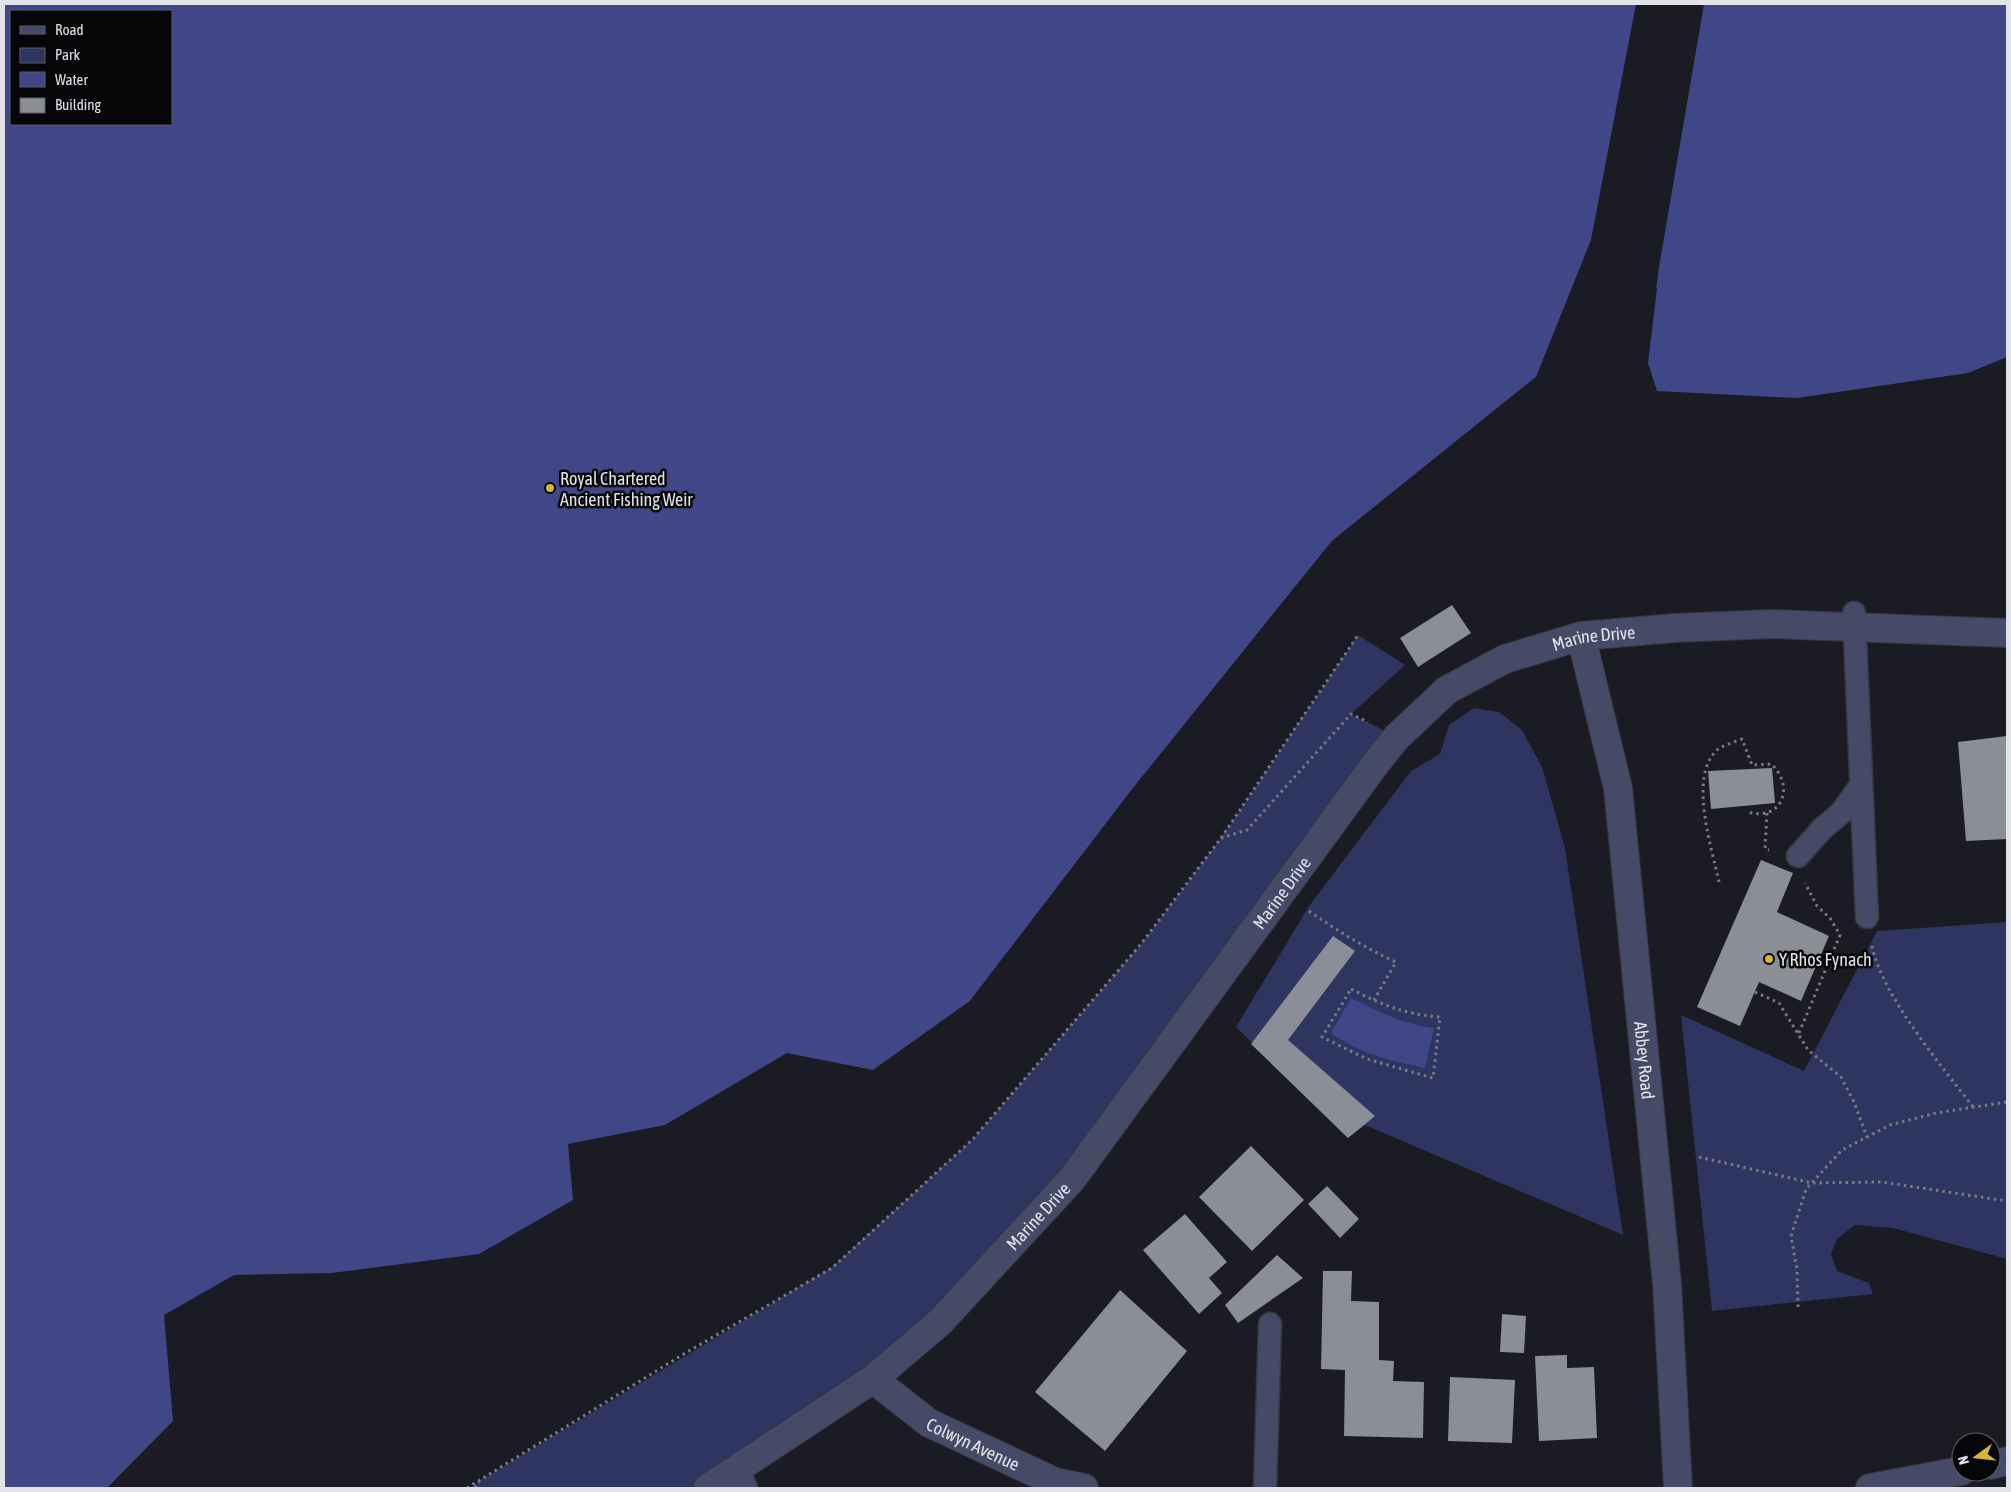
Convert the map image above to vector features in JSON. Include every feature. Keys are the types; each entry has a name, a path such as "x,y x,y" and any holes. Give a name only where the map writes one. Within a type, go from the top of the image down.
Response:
{"street":[{"name":"Marine Drive","path":"708,1488 742,1478 873,1379 940,1322 1072,1179 1397,737 1447,690 1505,659 1581,636 1675,628 1854,620 2007,633"},
{"name":"Abbey Road","path":"1581,636 1618,788 1667,1284 1678,1488"},
{"name":"Colwyn Avenue","path":"873,1379 929,1423 1055,1482 1084,1488"},
{"path":"1870,1488 1951,1473"}],"lane":[{"path":"1854,620 1869,928"},
{"path":"1798,856 1822,829 1841,813 1861,785"},
{"path":"1265,1488 1270,1324"}],"path":[{"path":"467,1488 682,1355 832,1268 972,1140 1141,944 1221,838 1358,635"},
{"path":"1221,838 1247,830 1351,714 1372,724"},
{"path":"1719,882 1706,821 1702,791 1704,771 1717,750 1742,739 1752,765 1771,764 1778,770 1782,780 1783,794 1781,803 1774,810 1756,814 1748,812"},
{"path":"1767,813 1765,849 1798,856 1803,880 1817,906 1830,918 1840,935 1799,1033"},
{"path":"1282,892 1344,936 1396,962 1374,1000"},
{"path":"1869,928 1875,962 1901,1008 1973,1107"},
{"path":"1351,988 1374,1000 1384,1006 1415,1015 1440,1017 1433,1078 1367,1059 1322,1037 1351,988"},
{"path":"1755,992 1779,1003 1808,1050 1841,1077 1854,1102 1866,1138"},
{"path":"1798,1307 1796,1270 1791,1236 1806,1189 1842,1150 1890,1125 1936,1113 2007,1102"},
{"path":"1699,1157 1812,1183 1882,1182 2007,1201"},
{"path":"474,1488 481,1480"}],"green space":[{"path":"1358,635 1405,665 1351,714 1397,737 1162,1059 939,1322 708,1488 470,1488 832,1267 972,1140 1141,944 1221,838"},
{"path":"1474,708 1499,712 1522,730 1542,767 1565,848 1623,1235 1365,1125 1348,1138 1236,1027 1309,906 1411,771 1440,754 1449,725"},
{"path":"2007,922 2007,1259 1893,1228 1855,1225 1837,1239 1831,1254 1837,1271 1869,1283 1873,1294 1712,1311 1681,1015 1804,1071 1877,931"}],"water":[{"path":"4,4 2007,4 2007,357 1968,373 1797,398 1657,391 1648,363 1657,288 1636,284 1536,377 1332,541 1130,792 970,1001 873,1070 787,1053 665,1125 568,1144 573,1200 479,1254 332,1273 234,1275 164,1315 173,1421 107,1488 4,1488"},
{"path":"1351,998 1402,1021 1434,1028 1425,1068 1365,1052 1331,1033"}],"pier":[{"path":"1636,4 1704,4 1659,267 1646,365 1654,290 1637,287 1537,379 1333,543 1132,794 972,1002 874,1072 871,1072 970,1001 1130,792 1332,541 1536,377 1591,240"}],"building":[{"path":"1452,605 1471,633 1418,667 1400,638"},
{"path":"2007,736 2007,839 1966,841 1958,742"},
{"path":"1772,768 1775,803 1711,809 1708,771"},
{"name":"Y Rhos Fynach","path":"1761,860 1793,873 1777,912 1829,936 1801,1001 1759,982 1740,1026 1697,1007"},
{"path":"1333,936 1355,951 1288,1040 1375,1116 1348,1138 1251,1044"},
{"path":"1251,1146 1304,1200 1252,1251 1199,1197"},
{"path":"1327,1186 1359,1219 1340,1238 1308,1204"},
{"path":"1185,1214 1227,1262 1209,1278 1222,1293 1199,1314 1143,1250"},
{"path":"1277,1255 1303,1278 1238,1323 1225,1305"},
{"path":"1323,1271 1352,1271 1351,1301 1379,1302 1379,1360 1394,1361 1393,1381 1424,1382 1423,1438 1344,1436 1345,1370 1321,1369"},
{"path":"1120,1290 1187,1351 1105,1451 1035,1392"},
{"path":"1502,1314 1526,1316 1524,1353 1500,1352"},
{"path":"1567,1355 1567,1368 1594,1367 1597,1438 1539,1441 1535,1356"},
{"path":"1450,1377 1515,1380 1512,1443 1448,1441"}],"place":[{"name":"Royal Chartered Ancient Fishing Weir","path":"550,488"},
{"name":"Y Rhos Fynach","path":"1769,959"}]}
